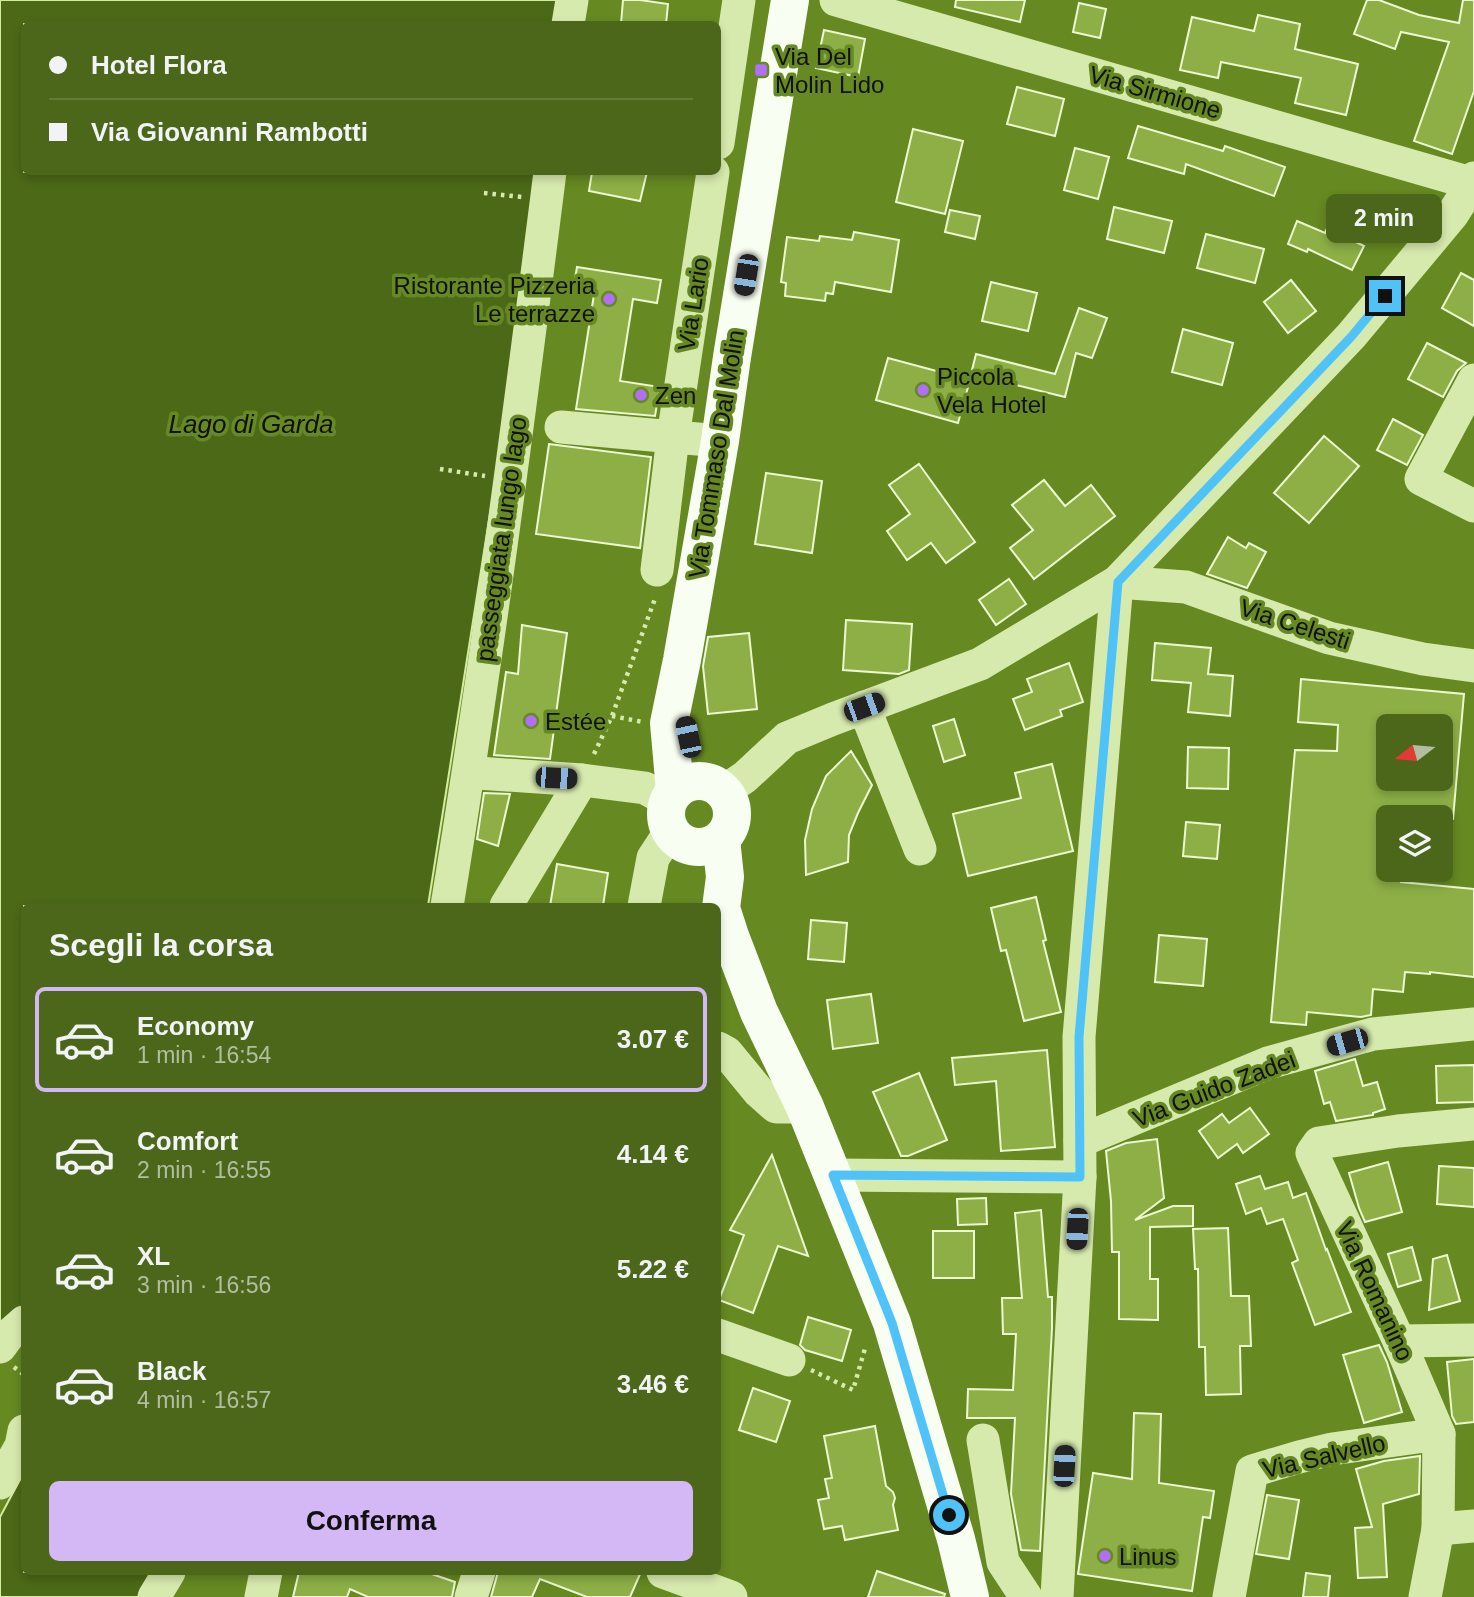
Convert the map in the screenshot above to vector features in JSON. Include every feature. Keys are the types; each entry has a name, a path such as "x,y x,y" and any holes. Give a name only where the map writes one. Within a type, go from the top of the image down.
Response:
{"main road":[{"name":"Via Tommaso Dal Molin","path":"711,903 705,890 692,811 692,753 685,721 682,660 720,441 790,0"},
{"name":"Via Tommaso Dal Molin","path":"723,928 759,1012 805,1107 892,1323 956,1539 970,1597"}],"street":[{"path":"568,21 572,0"},
{"path":"721,123 739,0"},
{"name":"Via Sirmione","path":"836,0 1473,182"},
{"name":"Via Lario","path":"657,570 673,437 713,175"},
{"path":"645,903 653,858 692,811 745,777 787,738 980,664 1118,582 1351,337 1452,215 1473,182"},
{"name":"passeggiata lungo lago","path":"448,903 469,774 548,186"},
{"path":"1474,380 1421,479 1474,506"},
{"path":"561,428 720,441"},
{"path":"1057,1597 1080,1177 1079,1037 1118,582"},
{"name":"Via Celesti","path":"1118,582 1186,587 1329,638 1423,659 1474,666"},
{"path":"864,707 920,849"},
{"path":"477,774 582,780 645,789 692,811"},
{"path":"508,903 582,780"},
{"name":"Via Guido Zadei","path":"1080,1142 1268,1063 1373,1034 1474,1024"},
{"path":"721,1042 759,1092 776,1107 805,1107"},
{"name":"Via Romanino","path":"1425,1597 1438,1529 1439,1434 1312,1153 1320,1143 1398,1131 1474,1125"},
{"path":"833,1175 1080,1177"},
{"path":"0,1347 21,1325"},
{"path":"721,1336 789,1360"},
{"path":"1399,1341 1474,1340"},
{"name":"Via Salvello","path":"1229,1597 1252,1471 1332,1450 1439,1434"},
{"path":"983,1440 1003,1562 1026,1597"},
{"path":"0,1483 21,1446"},
{"path":"1438,1529 1474,1526"},
{"path":"154,1597 167,1575"},
{"path":"261,1597 265,1575"},
{"path":"671,1575 731,1597"}],"path":[{"path":"484,193 548,186"},
{"path":"440,469 510,479"},
{"path":"789,1360 787,1364 798,1364 853,1390 871,1330 892,1323"}],"water":[{"name":"Lago di Garda","path":"0,0 569,0 566,21 21,21 21,175 544,175 428,903 21,903 21,1310 0,1331"},
{"path":"21,1478 21,1575 151,1575 139,1597 0,1597 0,1517"}],"building":[{"path":"623,0 668,4 666,21 621,21"},
{"path":"956,0 1025,0 1020,22 955,7"},
{"path":"1367,0 1379,0 1419,15 1459,23 1463,0 1474,0 1474,91 1452,154 1414,141 1449,42 1401,32 1395,49 1354,34"},
{"path":"1079,3 1106,9 1100,38 1073,32"},
{"path":"1258,15 1300,24 1295,49 1358,64 1346,115 1295,103 1301,78 1221,62 1218,78 1180,70 1192,17 1254,31"},
{"path":"824,30 865,39 858,77 816,68"},
{"path":"1017,87 1064,99 1055,136 1007,124"},
{"path":"1138,126 1223,151 1225,146 1285,167 1274,196 1186,164 1184,174 1128,158"},
{"path":"913,129 963,141 945,214 896,202"},
{"path":"1075,148 1109,157 1098,199 1064,190"},
{"path":"592,175 646,175 640,201 589,191"},
{"path":"1114,207 1172,221 1164,253 1107,239"},
{"path":"950,210 980,216 975,239 945,232"},
{"path":"1297,221 1325,233 1327,228 1364,246 1352,270 1308,249 1307,252 1288,244"},
{"path":"854,232 899,240 891,292 835,282 833,294 826,293 825,301 785,296 786,283 781,282 787,237 819,241 820,236 852,240"},
{"path":"1206,234 1264,249 1255,283 1197,268"},
{"path":"577,267 661,280 657,303 633,299 620,381 660,387 655,416 576,409 595,288 574,285"},
{"path":"1461,273 1474,280 1474,326 1442,308"},
{"path":"1291,280 1316,311 1288,333 1264,302"},
{"path":"991,282 1037,293 1028,331 982,321"},
{"path":"1079,308 1107,318 1092,358 1076,353 1065,397 971,374 976,354 1055,374"},
{"path":"1183,329 1233,343 1222,385 1172,372"},
{"path":"1427,343 1466,363 1457,371 1443,397 1408,379"},
{"name":"Piccola Vela Hotel","path":"888,358 970,380 958,423 876,400"},
{"path":"1393,419 1423,435 1407,465 1377,450"},
{"path":"1324,436 1359,466 1309,523 1274,493"},
{"path":"549,444 651,457 640,548 536,534"},
{"path":"919,464 975,542 946,563 931,543 907,560 887,531 910,514 889,485"},
{"path":"766,473 822,481 812,553 755,544"},
{"path":"1044,480 1065,506 1091,485 1115,516 1034,579 1010,548 1033,530 1012,505"},
{"path":"1228,537 1246,548 1249,543 1266,552 1247,588 1207,574"},
{"path":"1009,579 1026,604 996,625 979,600"},
{"path":"846,620 912,624 909,670 899,674 843,670"},
{"path":"522,625 567,633 550,759 494,755 506,672 518,674"},
{"path":"749,633 757,709 708,714 703,666 708,637"},
{"path":"1155,643 1211,648 1208,674 1233,676 1230,716 1188,712 1191,683 1152,680"},
{"path":"1069,663 1083,702 1060,710 1062,716 1025,730 1013,699 1032,692 1027,679"},
{"path":"1301,679 1464,694 1453,819 1453,805 1376,805 1376,882 1474,889 1474,977 1405,972 1403,992 1373,989 1371,1015 1361,1017 1307,1012 1306,1025 1271,1022 1295,750 1337,751 1338,725 1298,722"},
{"path":"954,719 965,755 944,762 933,726"},
{"path":"1188,747 1229,748 1228,789 1187,788"},
{"path":"851,751 872,785 849,835 848,862 806,875 805,840 812,809 826,776"},
{"path":"1052,764 1073,851 968,876 953,814 1021,798 1015,773"},
{"path":"484,793 510,794 498,846 477,839"},
{"path":"1186,822 1220,825 1217,859 1183,856"},
{"path":"557,864 608,873 603,903 550,903"},
{"path":"1036,897 1046,940 1043,941 1061,1012 1024,1021 1006,950 1001,951 991,908"},
{"path":"811,920 847,923 844,962 808,959"},
{"path":"1159,935 1207,939 1203,986 1155,982"},
{"path":"871,994 878,1043 833,1049 827,1000"},
{"path":"1047,1050 1055,1147 1001,1151 996,1081 955,1085 952,1058"},
{"path":"1355,1059 1363,1086 1377,1082 1385,1109 1373,1115 1336,1121 1330,1102 1324,1104 1315,1071"},
{"path":"1474,1065 1474,1102 1437,1103 1436,1066"},
{"path":"919,1073 947,1140 908,1156 901,1156 873,1092"},
{"path":"1250,1108 1269,1134 1243,1153 1237,1144 1218,1158 1199,1131 1222,1114 1229,1123"},
{"path":"1157,1139 1164,1198 1135,1220 1173,1206 1193,1206 1193,1226 1150,1227 1150,1279 1158,1279 1158,1320 1119,1319 1119,1252 1112,1252 1106,1151 1126,1143"},
{"path":"772,1155 808,1256 778,1246 753,1313 721,1301 744,1235 730,1230"},
{"path":"1388,1162 1402,1212 1365,1222 1349,1173"},
{"path":"1439,1166 1474,1168 1474,1207 1437,1204"},
{"path":"1260,1176 1265,1189 1288,1182 1293,1198 1306,1193 1351,1312 1315,1325 1292,1263 1298,1260 1283,1219 1267,1224 1261,1208 1246,1214 1236,1184"},
{"path":"986,1198 987,1224 958,1225 957,1199"},
{"path":"1041,1210 1048,1297 1052,1297 1052,1328 1040,1551 1021,1550 1011,1494 1015,1418 967,1418 968,1389 1013,1390 1016,1334 1003,1334 1002,1298 1022,1298 1015,1213"},
{"path":"1228,1228 1231,1296 1249,1296 1251,1346 1240,1346 1241,1394 1206,1395 1205,1347 1199,1347 1198,1269 1195,1269 1193,1229"},
{"path":"933,1231 974,1231 974,1278 933,1278"},
{"path":"1412,1247 1421,1280 1398,1287 1388,1254"},
{"path":"1447,1255 1460,1301 1429,1310 1433,1259"},
{"path":"808,1317 851,1330 842,1361 805,1350 800,1345"},
{"path":"1379,1345 1402,1412 1364,1423 1343,1355"},
{"path":"1474,1359 1474,1422 1456,1424 1452,1416 1447,1362"},
{"path":"753,1388 790,1401 776,1442 739,1430"},
{"path":"1134,1413 1161,1414 1159,1483 1214,1491 1210,1518 1203,1517 1192,1591 1078,1574 1093,1473 1132,1479"},
{"path":"875,1426 886,1486 895,1498 893,1505 898,1530 845,1540 842,1526 824,1529 818,1500 829,1498 825,1479 832,1478 824,1436"},
{"path":"1420,1456 1419,1494 1383,1504 1387,1577 1358,1578 1355,1528 1372,1527 1356,1469 1384,1461"},
{"path":"1267,1495 1299,1500 1289,1559 1256,1554"},
{"path":"877,1571 945,1594 944,1597 868,1597"},
{"path":"1306,1573 1330,1576 1328,1597 1303,1597"},
{"path":"298,1575 435,1575 455,1582 452,1597 368,1597 350,1589 347,1597 293,1597"},
{"path":"497,1575 640,1575 630,1597 587,1597 540,1579 532,1597 491,1597"}],"place":[{"name":"Via Del Molin Lido","path":"761,70"},
{"name":"Ristorante Pizzeria Le terrazze","path":"609,299"},
{"name":"Piccola Vela Hotel","path":"923,390"},
{"name":"Zen","path":"641,395"},
{"name":"Estée","path":"531,721"},
{"name":"Linus","path":"1105,1556"}],"route":[{"path":"949,1515 892,1323 833,1175 1080,1177 1079,1037 1118,582 1351,337 1385,296"}]}
